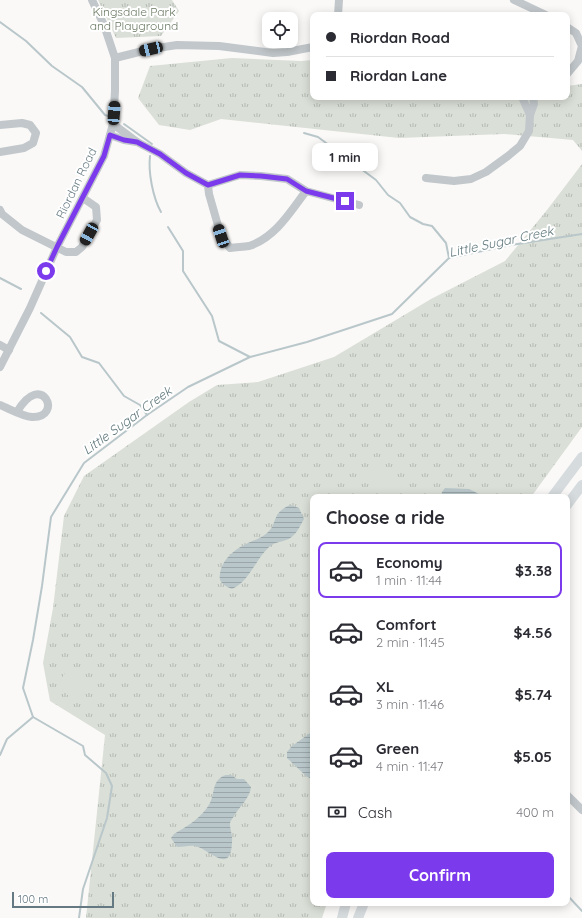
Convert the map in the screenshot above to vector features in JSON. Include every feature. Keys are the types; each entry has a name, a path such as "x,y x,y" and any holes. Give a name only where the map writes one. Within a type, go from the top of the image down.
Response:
{"main road":[{"path":"554,494 582,457"},
{"path":"570,501 582,485"},
{"path":"342,918 345,906"},
{"path":"358,918 363,906"}],"street":[{"name":"Riordan Road","path":"0,367 30,308 57,247 104,156 113,124 115,58 104,25 92,0"},
{"path":"338,12 339,0"},
{"path":"514,0 540,12"},
{"path":"570,29 576,33 582,46 578,62 570,71"},
{"path":"115,58 151,49 177,45 219,46 273,53 287,52 310,47"},
{"path":"523,100 530,115"},
{"path":"426,178 454,181 471,179 486,172 520,146 529,130 530,115 534,104 533,100"},
{"path":"0,125 22,123 30,126 36,134 33,143 24,148 0,152"},
{"path":"113,124 137,142 160,154 186,173 208,185 240,175 287,179 306,191 358,205"},
{"path":"110,135 124,140 137,142"},
{"path":"208,185 221,236 230,248 248,246 264,239 283,222 306,191"},
{"path":"0,210 2,214 22,230 66,252 76,252 82,247 97,220 96,207 83,198"},
{"path":"0,345 9,350"},
{"path":"0,405 17,412"},
{"path":"570,798 582,810"}],"green space":[{"name":"Kingsdale Park and Playground","path":"98,0 172,0 179,11 161,36 116,38"},
{"path":"232,58 310,60 310,100 570,100 570,86 582,84 582,151 573,140 504,134 399,138 221,119 190,130 159,125 138,98 150,66"},
{"path":"582,164 582,427 533,494 310,494 310,906 326,906 322,918 86,918 105,735 50,701 43,663 53,608 64,516 84,476 189,402 217,385 258,382 334,357 431,299 505,261"},
{"path":"378,470 384,471 400,479 401,485 398,492 386,494 377,492 372,483 372,477"},
{"path":"74,668 81,671 84,677 83,693 77,698 66,694 63,690 62,684 64,674 68,670"}],"shaded area":[{"path":"445,488 469,489 479,494 442,494"},
{"path":"290,505 299,508 304,519 295,534 289,539 269,547 238,586 232,589 223,584 220,580 220,574 226,559 238,548 265,535 273,526 280,511"},
{"path":"310,733 310,778 287,758 287,752 292,746"},
{"path":"231,775 237,779 244,779 251,787 247,798 230,822 232,840 231,852 228,858 218,858 195,846 177,847 171,838 174,834 194,821 203,813 212,799 216,783 221,777"}],"waterway":[{"path":"0,22 26,41 52,66 82,87 105,115 108,116"},
{"path":"124,124 152,144"},
{"path":"304,133 318,137 376,180 388,195 400,203 410,217 423,224 432,226 446,243 449,258"},
{"path":"150,156 152,185 161,212"},
{"path":"168,227 183,251 183,271 212,316 219,341 250,357"},
{"name":"Little Sugar Creek","path":"79,918 83,889 107,818 112,786 106,773 85,755 83,746 33,717 23,688 42,586 51,517 84,463 147,415 188,387 250,357 307,342 392,314 449,258 511,245 582,234"},
{"path":"0,278 21,289"},
{"path":"41,313 70,337 82,357 99,363 124,396 140,405 147,415"},
{"path":"0,755 7,739 33,717"},
{"path":"570,898 582,911"}],"route":[{"path":"46,271 104,156 110,135 124,140 137,142 160,154 186,173 208,185 240,175 287,179 306,191 345,201"}]}
